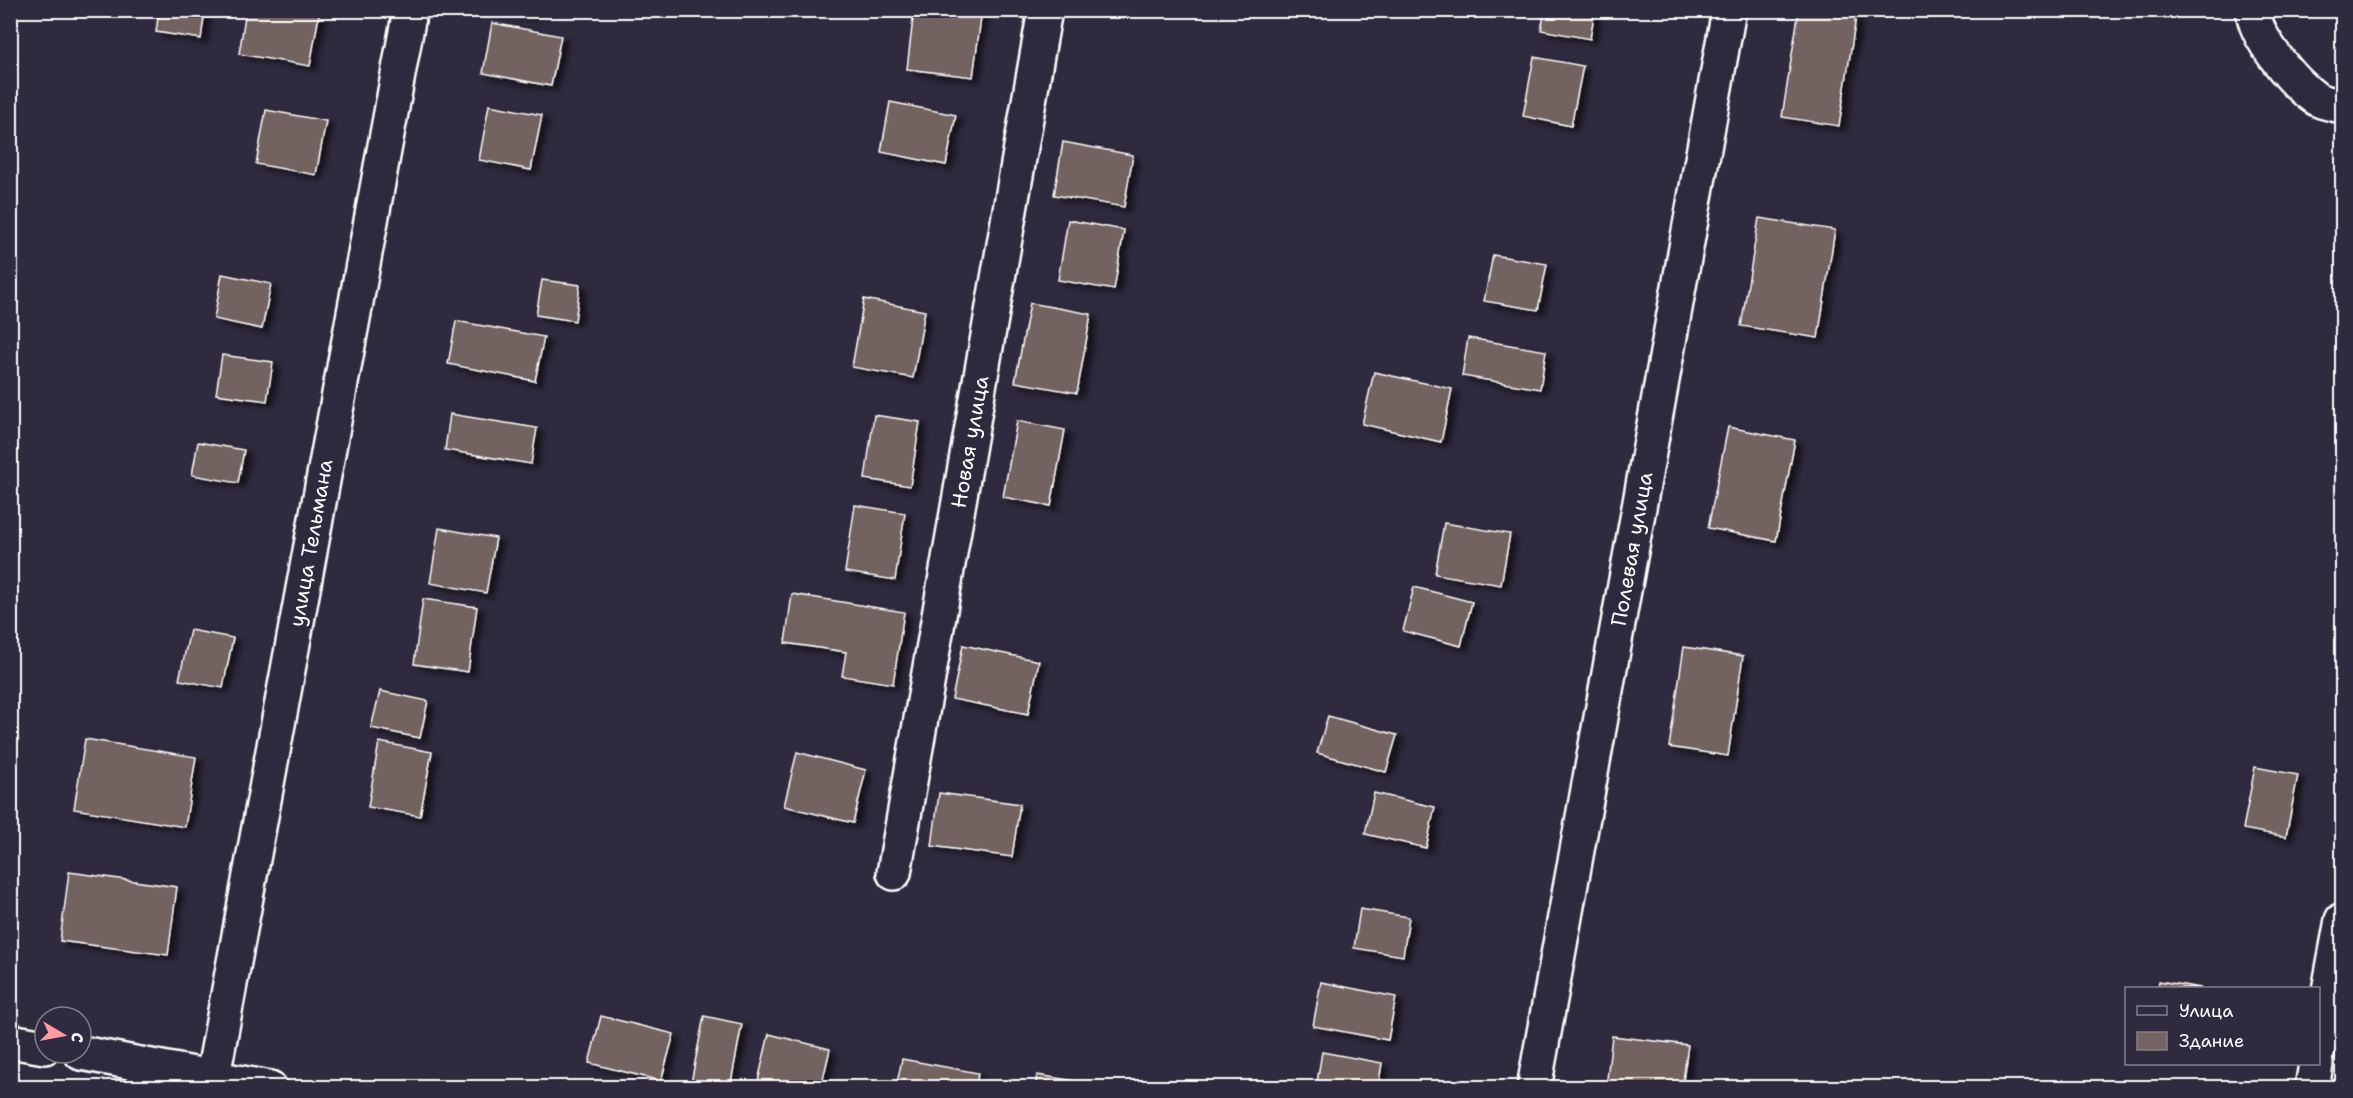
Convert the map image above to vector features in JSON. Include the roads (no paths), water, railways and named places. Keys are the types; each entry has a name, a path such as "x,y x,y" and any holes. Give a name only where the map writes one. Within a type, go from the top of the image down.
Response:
{"street":[{"name":"улица Тельмана","path":"213,1076 410,10"},
{"name":"Новая улица","path":"894,873 1045,10"},
{"name":"Полевая улица","path":"1534,1088 1729,10"},
{"path":"2253,10 2254,20 2282,68 2317,100 2343,106"},
{"path":"2320,1045 2343,920"},
{"path":"10,1041 33,1045"},
{"path":"93,1055 270,1088"},
{"path":"2312,1088 2316,1065"}]}
